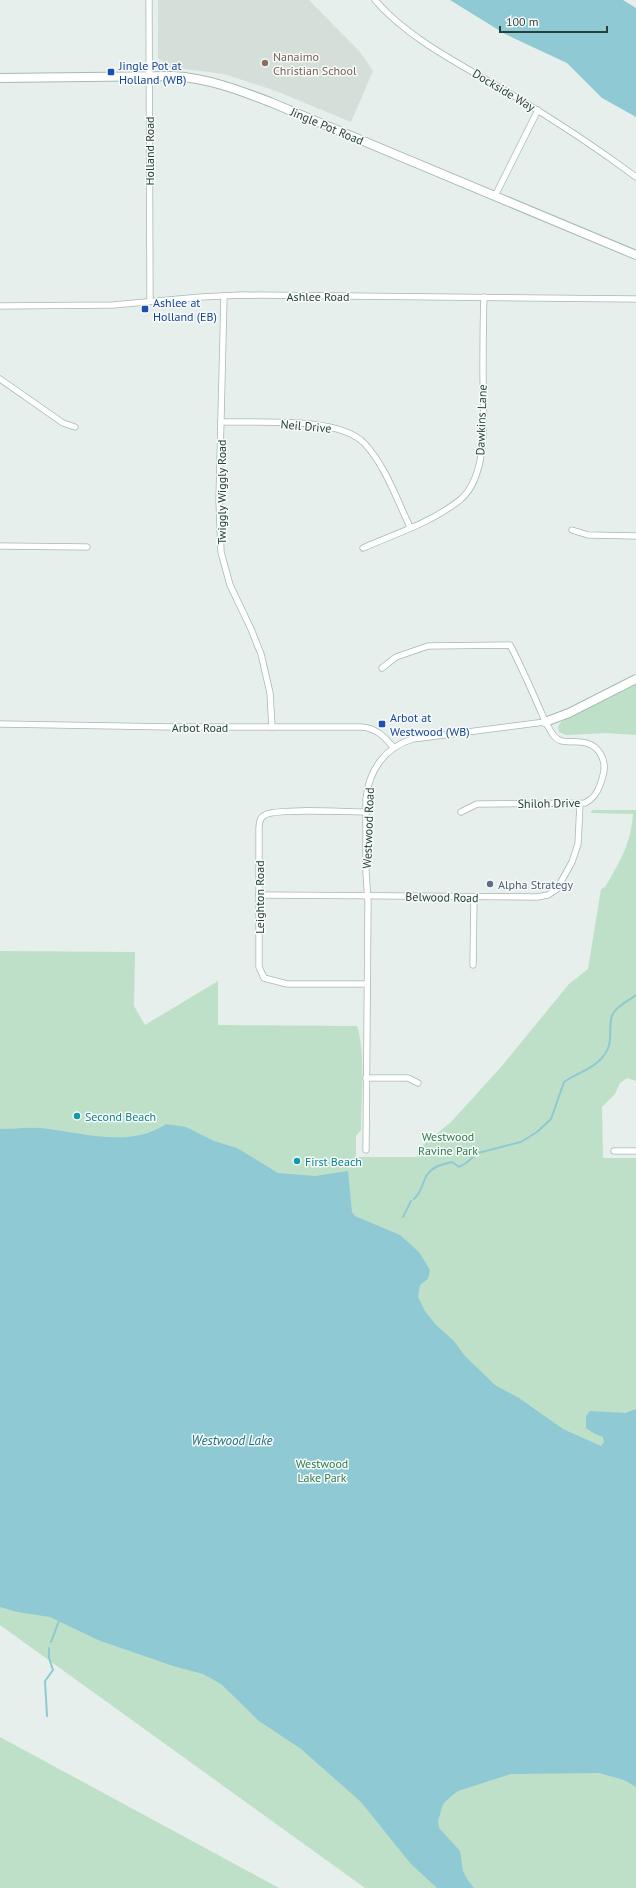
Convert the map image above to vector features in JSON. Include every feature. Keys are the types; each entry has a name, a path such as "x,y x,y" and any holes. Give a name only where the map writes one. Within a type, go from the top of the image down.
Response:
{"street":[{"name":"Holland Road","path":"149,0 150,301"},
{"name":"Dockside Way","path":"375,0 399,24 422,40 538,110 589,143 636,177"},
{"name":"Jingle Pot Road","path":"0,78 185,77 230,88 270,102 636,255"},
{"path":"495,196 538,110"},
{"name":"Ashlee Road","path":"0,306 82,306 224,296 636,299"},
{"name":"Twiggly Wiggly Road","path":"224,296 220,422 219,530 221,552 230,585 261,654 270,693 272,727"},
{"name":"Dawkins Lane","path":"363,548 439,514 461,498 471,487 477,472 483,439 484,297"},
{"path":"0,379 63,423 74,427"},
{"name":"Neil Drive","path":"220,422 316,425 339,429 358,437 376,458 410,527"},
{"path":"572,530 588,535 636,536"},
{"path":"0,546 87,547"},
{"path":"382,668 396,657 428,646 510,645 545,722"},
{"name":"Westwood Road","path":"366,1150 368,896 366,812 367,789 373,770 382,757 393,747 418,738 545,722 569,713 636,679"},
{"name":"Shiloh Drive","path":"461,812 477,804 580,804 591,800 599,789 604,767 603,757 598,750 589,743 557,739 545,722"},
{"name":"Arbot Road","path":"0,724 366,727 380,733 393,747"},
{"name":"Belwood Road","path":"259,895 537,897 548,895 557,889 572,862 578,844 580,804"},
{"name":"Leighton Road","path":"366,812 280,812 265,814 260,821 258,828 259,967 264,978 287,984 367,984"},
{"path":"473,965 474,897"},
{"path":"366,1078 408,1078 418,1083"},
{"path":"614,1151 636,1151"}],"shaded area":[{"name":"Nanaimo Christian School","path":"158,0 309,0 360,52 373,71 351,122 276,91 224,74 169,67 158,58"}],"green space":[{"path":"636,683 636,735 605,733 566,735 559,732 558,727 561,722"},
{"name":"Westwood Lake","path":"593,810 636,810 636,1081 627,1078 620,1083 615,1094 602,1107 603,1158 636,1158 636,1888 365,1888 0,1625 0,951 135,952 134,1006 145,1025 218,981 218,1025 357,1026 360,1037 362,1077 361,1130 356,1136 356,1157 417,1157 417,1150 451,1122 501,1067 569,984 588,969 601,889 605,887 624,852 630,834 633,814 590,813"},
{"path":"0,1737 279,1888 0,1888"}],"water":[{"path":"450,0 623,0 636,8 636,117 602,98 567,63 505,34"},
{"name":"Westwood Lake","path":"166,1124 186,1127 214,1141 237,1148 278,1173 315,1176 348,1171 352,1212 355,1216 400,1235 419,1252 430,1270 428,1279 420,1285 418,1297 425,1311 436,1325 454,1341 464,1355 495,1385 519,1398 563,1429 601,1446 604,1442 603,1437 586,1428 586,1416 590,1411 625,1413 636,1409 636,1787 624,1780 599,1773 511,1774 458,1791 443,1804 438,1821 439,1828 460,1851 463,1871 474,1888 437,1888 411,1864 361,1802 301,1749 259,1721 221,1684 203,1674 173,1666 98,1640 50,1617 17,1612 0,1607 0,1129 40,1128 104,1137 121,1137 136,1136 152,1132"}],"waterway":[{"path":"414,1199 419,1193 427,1175 435,1167 452,1162 459,1167 478,1153 521,1142 537,1132 551,1119 564,1082 591,1067 605,1054 610,1044 611,1021 614,1012 636,995"},
{"path":"403,1217 411,1201"},
{"path":"51,1642 59,1621"},
{"path":"47,1716 45,1681 53,1670 49,1658 49,1648"}],"place":[{"name":"Nanaimo Christian School","path":"265,63"},
{"name":"Jingle Pot at Holland (WB)","path":"111,72"},
{"name":"Ashlee at Holland (EB)","path":"145,309"},
{"name":"Arbot at Westwood (WB)","path":"382,724"},
{"name":"Alpha Strategy","path":"490,884"},
{"name":"Second Beach","path":"77,1116"},
{"name":"First Beach","path":"297,1161"}],"park label":[{"name":"Westwood Ravine Park","path":"448,1143"},
{"name":"Westwood Lake Park","path":"322,1470"}]}
